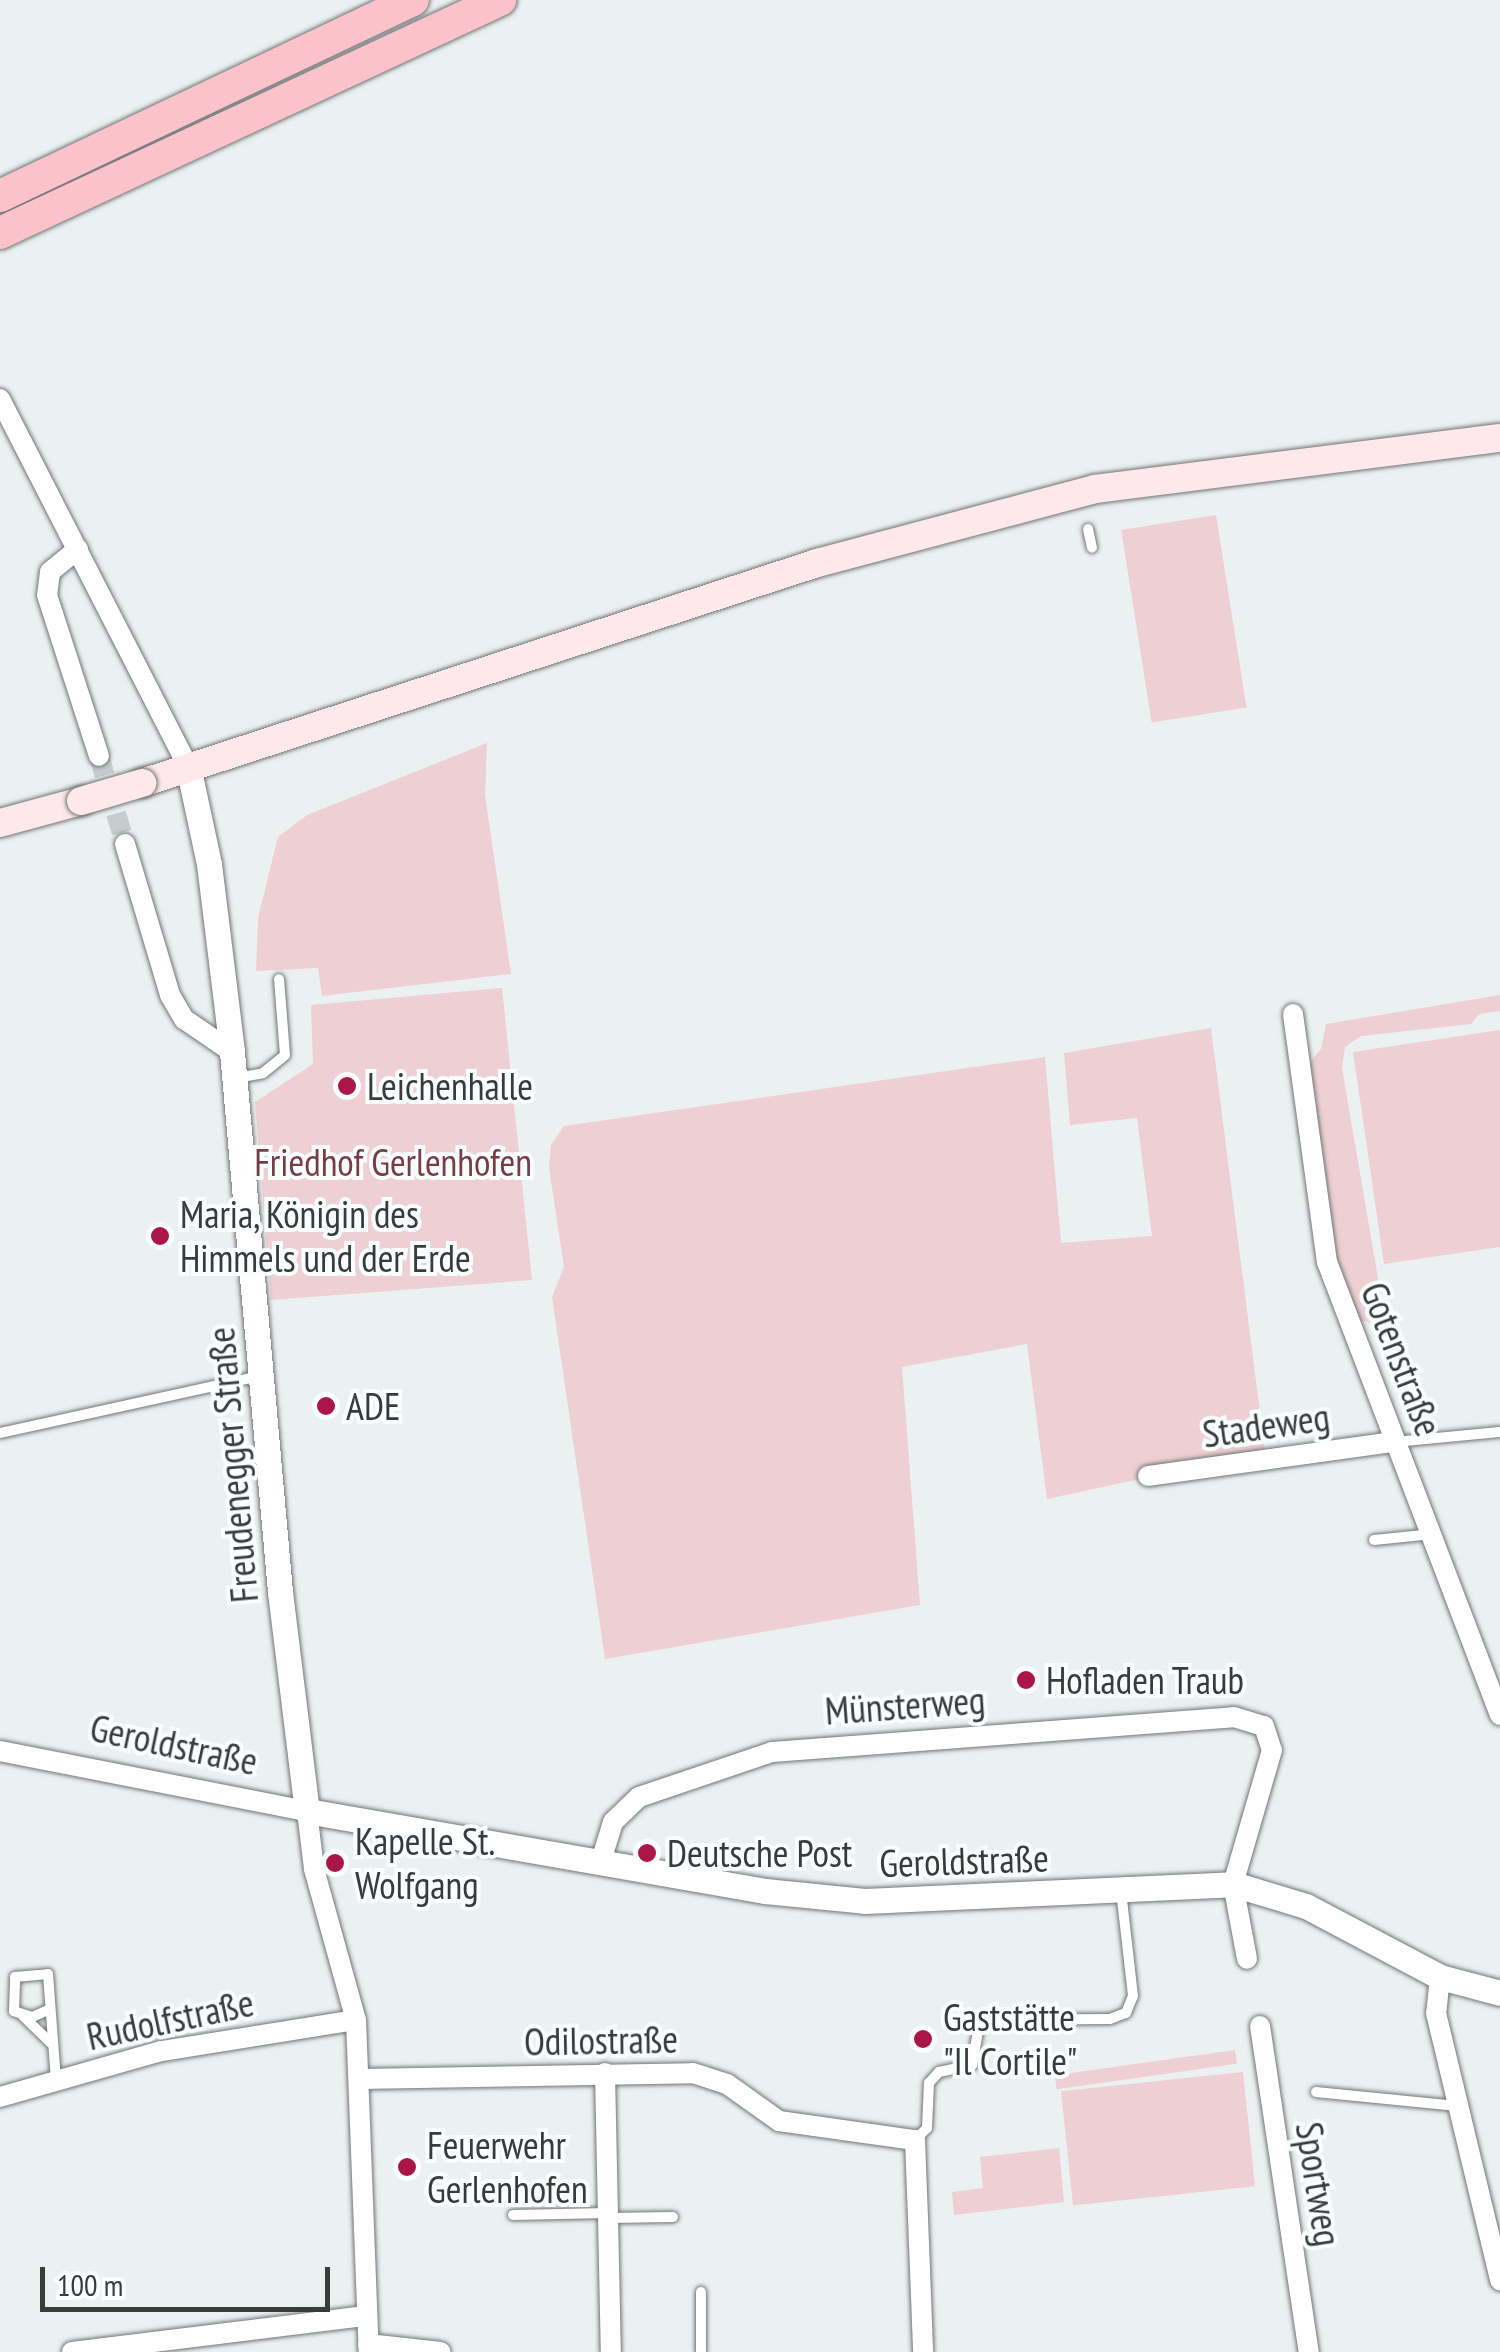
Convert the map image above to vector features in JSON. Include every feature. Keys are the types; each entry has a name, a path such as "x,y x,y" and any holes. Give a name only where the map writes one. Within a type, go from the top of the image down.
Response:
{"highway":[{"path":"0,196 413,0"},
{"path":"0,232 500,0"}],"main road":[{"path":"0,823 142,782 816,562 1095,489 1500,438"}],"street":[{"name":"Freudenegger Straße","path":"0,398 188,766 209,864 234,1065 264,1374 280,1592 308,1811"},
{"path":"78,549 50,572 47,594 99,756"},
{"path":"124,844 170,995 184,1019 234,1065"},
{"name":"Gotenstraße","path":"1292,1014 1328,1262 1392,1442 1434,1534 1500,1715"},
{"name":"Stadeweg","path":"1148,1476 1392,1442"},
{"name":"Münsterweg","path":"600,1864 613,1822 639,1797 772,1752 1234,1717 1264,1726 1270,1764 1234,1884"},
{"name":"Geroldstraße","path":"0,1751 600,1864 866,1901 1234,1884 1306,1906 1440,1977 1500,1993"},
{"path":"308,1811 314,1869 356,2020 368,2348 441,2352"},
{"path":"1234,1884 1247,1959"},
{"path":"1440,1977 1436,2013 1500,2280"},
{"name":"Rudolfstraße","path":"0,2097 162,2051 356,2020"},
{"name":"Sportweg","path":"1260,2026 1308,2352"},
{"name":"Odilostraße","path":"360,2079 693,2072 727,2084 779,2121 915,2140"},
{"path":"605,2074 611,2352"},
{"path":"915,2140 922,2352"},
{"path":"72,2352 366,2316"}],"lane":[{"path":"1088,529 1092,548"},
{"path":"234,1065 263,1072 285,1055 279,979"},
{"path":"0,1433 264,1374"},
{"path":"1392,1442 1500,1432"},
{"path":"1374,1540 1434,1534"},
{"path":"915,2140 927,2128 929,2083 939,2072 972,2065 980,2020 1110,2019 1126,2012 1133,1996 1121,1890"},
{"path":"51,2044 14,2011 10,1985 24,1973 48,1974 56,2081"},
{"path":"23,2016 48,2010"},
{"path":"1316,2092 1458,2106"},
{"path":"513,2216 672,2218"},
{"path":"701,2292 701,2352"}],"green space":[{"path":"1216,515 1247,708 1152,723 1121,530"},
{"path":"487,743 485,795 511,974 322,996 318,968 256,971 258,918 278,837 307,815"},
{"name":"Friedhof Gerlenhofen","path":"502,988 532,1280 271,1300 255,1102 313,1064 311,1005"},
{"path":"1500,995 1500,1011 1479,1014 1471,1024 1361,1036 1345,1047 1342,1068 1381,1296 1371,1322 1358,1321 1337,1257 1306,1067 1321,1049 1326,1024"},
{"path":"1211,1028 1265,1452 1047,1499 1027,1344 902,1367 920,1605 605,1659 552,1297 564,1267 549,1168 551,1145 564,1126 1045,1057 1061,1243 1152,1236 1137,1118 1070,1125 1064,1053"},
{"path":"1500,1030 1500,1247 1384,1264 1353,1052"},
{"path":"1235,2050 1237,2064 1057,2089 1055,2075"},
{"path":"1243,2072 1255,2186 1073,2205 1061,2091"},
{"path":"1059,2148 1064,2202 954,2215 952,2192 983,2188 980,2157"}],"tunnel":[{"path":"99,756 125,844"}],"place":[{"name":"Leichenhalle","path":"347,1086"},
{"name":"Maria, Königin des Himmels und der Erde","path":"160,1236"},
{"name":"ADE","path":"326,1406"},
{"name":"Hofladen Traub","path":"1026,1680"},
{"name":"Deutsche Post","path":"647,1853"},
{"name":"Kapelle St. Wolfgang","path":"335,1863"},
{"name":"Gaststätte \"Il Cortile\"","path":"923,2039"},
{"name":"Feuerwehr Gerlenhofen","path":"407,2167"}]}
